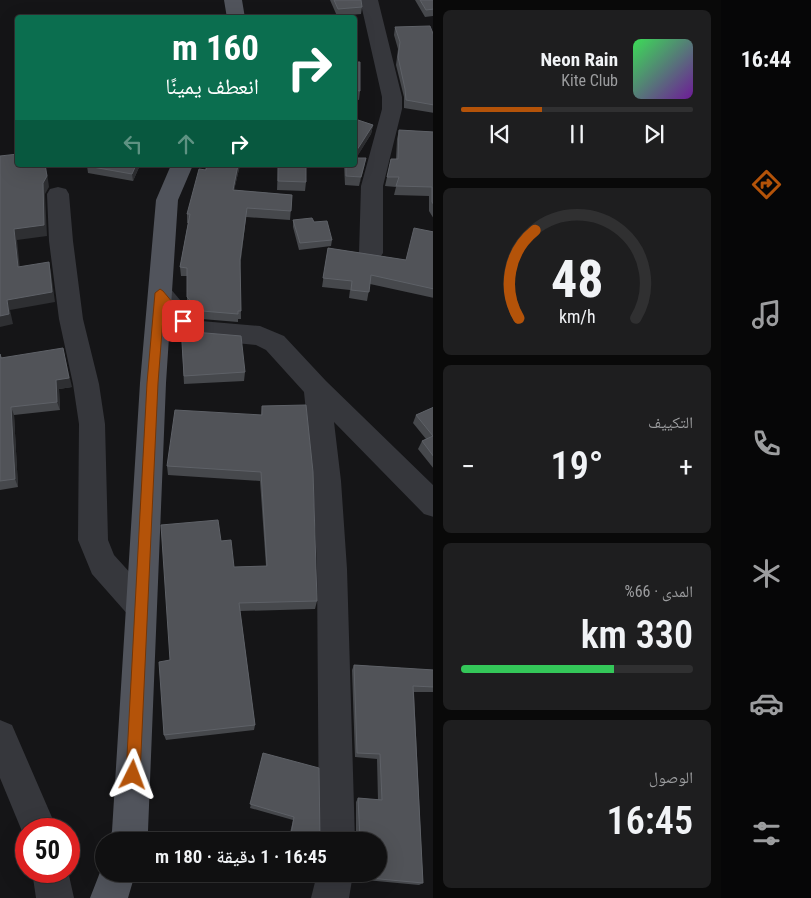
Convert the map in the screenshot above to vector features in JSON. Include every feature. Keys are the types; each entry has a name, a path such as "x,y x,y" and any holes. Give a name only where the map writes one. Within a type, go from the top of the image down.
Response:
{"main road":[{"path":"233,0 236,15"},
{"path":"130,832 153,383 167,200 181,167"},
{"path":"109,898 114,882"}],"street":[{"path":"369,0 392,97 392,109 372,186 371,252"},
{"path":"58,194 61,241 71,319 86,384 92,424 93,540 103,564 141,607"},
{"path":"160,293 183,321 195,330 260,336 275,343 317,388 433,504"},
{"path":"317,388 327,481 332,568 337,832"},
{"path":"0,737 34,818"},
{"path":"330,898 333,882"},
{"path":"52,883 55,898"}],"building":[{"path":"334,0 361,0 362,7 338,9"},
{"path":"420,0 433,0 433,9 426,10"},
{"path":"430,26 433,34 433,105 406,100 398,57 400,42 395,27"},
{"path":"357,62 360,62 360,91 357,90"},
{"path":"357,120 373,125 357,150"},
{"path":"399,130 433,132 433,204 432,187 396,186 399,177 387,177 391,159 398,159"},
{"path":"15,154 15,167 45,167 47,176 43,183 44,225 14,229 18,267 49,262 52,292 7,300 9,314 0,316 0,156"},
{"path":"357,158 366,158 361,177 346,176 346,167 357,167"},
{"path":"93,167 135,167 132,174"},
{"path":"207,167 238,167 233,190 292,195 291,211 247,208 240,260 241,311 238,311 238,314 202,311 187,297 187,268 180,267 190,214 187,214 199,169 206,170"},
{"path":"278,167 306,167 306,182 278,181"},
{"path":"312,218 314,222 327,221 332,240 300,243 293,220"},
{"path":"414,228 433,232 433,289 371,275 369,292 351,290 352,281 323,278 328,248 406,260"},
{"path":"181,326 194,332 241,336 245,372 184,376"},
{"path":"63,348 69,378 56,380 57,402 11,407 15,479 0,481 0,354 1,358"},
{"path":"306,405 313,472 317,601 239,603 255,725 164,735 159,662 170,660 161,525 218,520 221,541 231,540 234,567 267,566 261,472 167,466 175,410 262,415 262,406"},
{"path":"433,407 433,436 416,415"},
{"path":"433,436 433,456 422,441"},
{"path":"354,665 433,670 433,687 413,686 423,883 387,880 387,832 360,832 358,798 382,800 380,754 357,753"},
{"path":"263,753 319,768 320,832 291,832 294,817 250,804"}],"route":[{"path":"133,775 153,383 160,293 183,321"}]}
